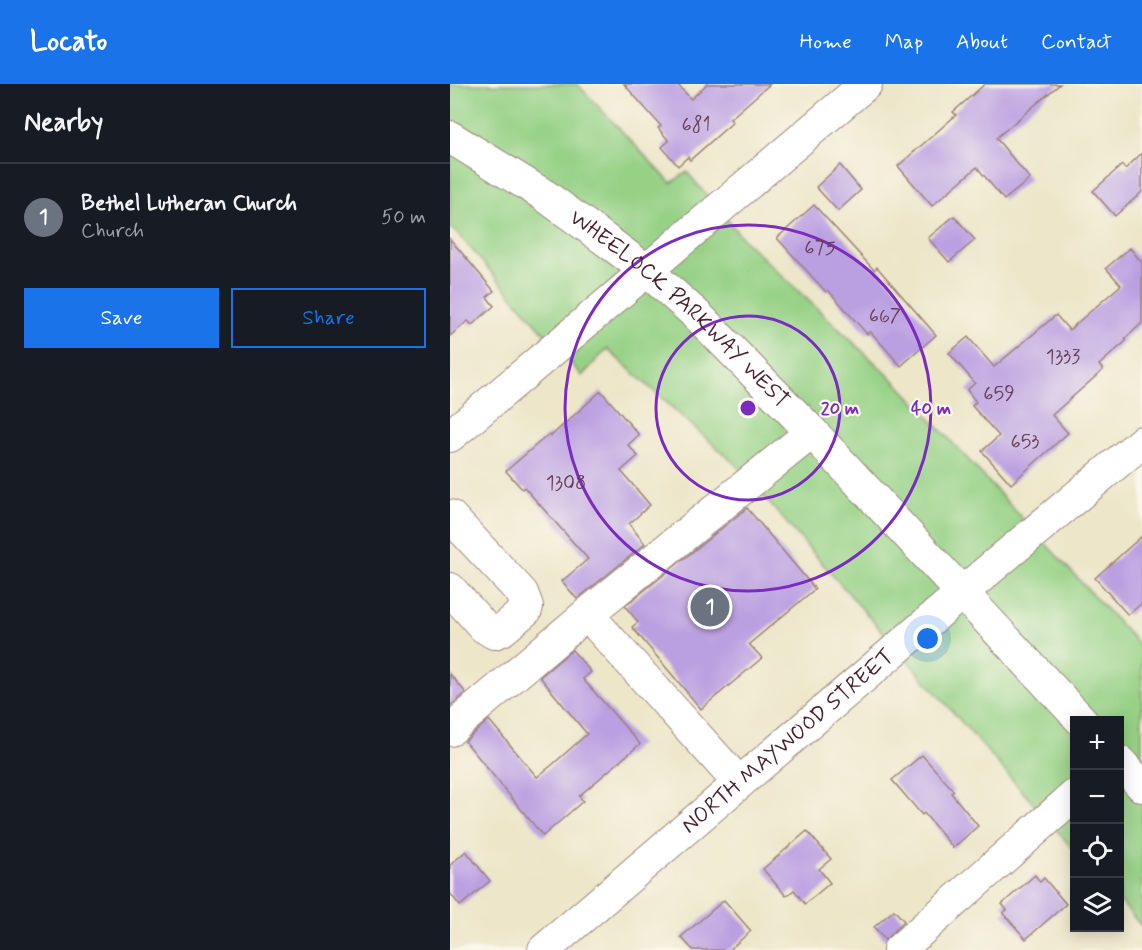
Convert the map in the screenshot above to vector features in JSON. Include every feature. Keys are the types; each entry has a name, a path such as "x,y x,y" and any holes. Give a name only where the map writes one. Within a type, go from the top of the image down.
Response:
{"street":[{"path":"450,436 866,84"},
{"name":"WHEELOCK PARKWAY WEST","path":"450,137 544,195 646,270 698,316 812,432 1077,716"},
{"path":"450,729 587,614 812,432"},
{"name":"NORTH MAYWOOD STREET","path":"544,950 1142,442"},
{"path":"450,516 522,593 527,606 526,610 502,630 494,633 484,627 450,589"},
{"path":"587,614 739,783"},
{"path":"1124,767 1142,786"},
{"path":"899,950 1070,800"}],"green space":[{"path":"450,84 577,84 671,183 687,172 745,241 902,388 1142,648 1142,927 1124,906 1124,716 1070,716 1070,845 735,464 607,349 582,376 458,234 450,228"}],"building":[{"path":"624,84 677,84 691,99 707,84 770,84 730,119 733,122 690,160 688,157 678,166 662,147 669,141 658,128 661,126"},
{"path":"985,84 1060,84 996,138 1030,179 1004,200 977,167 932,206 898,166 956,115 953,112"},
{"path":"1142,153 1142,192 1115,216 1093,191 1122,165 1125,169"},
{"path":"840,165 861,190 838,211 816,187"},
{"path":"814,205 874,270 877,267 936,335 901,366 870,331 867,334 828,290 826,292 777,238"},
{"path":"954,216 975,240 949,262 928,238"},
{"path":"450,239 494,291 487,297 494,306 472,325 468,321 450,336"},
{"path":"1130,248 1142,263 1142,323 1099,365 1103,370 1052,415 1068,433 1011,484 982,451 999,436 972,406 976,402 967,390 975,383 949,353 968,337 994,367 1056,315 1069,330 1121,285 1106,268"},
{"path":"601,391 639,435 628,445 638,456 621,471 650,505 629,524 645,544 577,599 562,581 588,559 524,487 522,489 506,471 549,434 551,436"},
{"path":"747,508 815,589 749,644 762,658 701,709 632,627 638,622 625,606"},
{"path":"1142,536 1142,603 1128,615 1095,578"},
{"path":"572,650 591,672 583,679 640,744 579,796 583,801 543,836 465,741 489,720 537,777 552,765 587,734 540,677"},
{"path":"450,674 466,693 450,706"},
{"path":"922,755 954,791 951,793 978,826 953,848 892,780"},
{"path":"807,831 831,859 819,869 830,883 805,904 794,890 786,896 763,869"},
{"path":"466,851 490,881 460,906 450,893 450,865"},
{"path":"1035,875 1040,882 1044,878 1066,904 1026,939 1003,913 1007,910 1002,904"},
{"path":"724,900 751,931 729,950 693,950 681,937"},
{"path":"894,910 904,921 885,940 874,927"}],"place":[{"name":"Bethel Lutheran Church","path":"710,607"}]}
